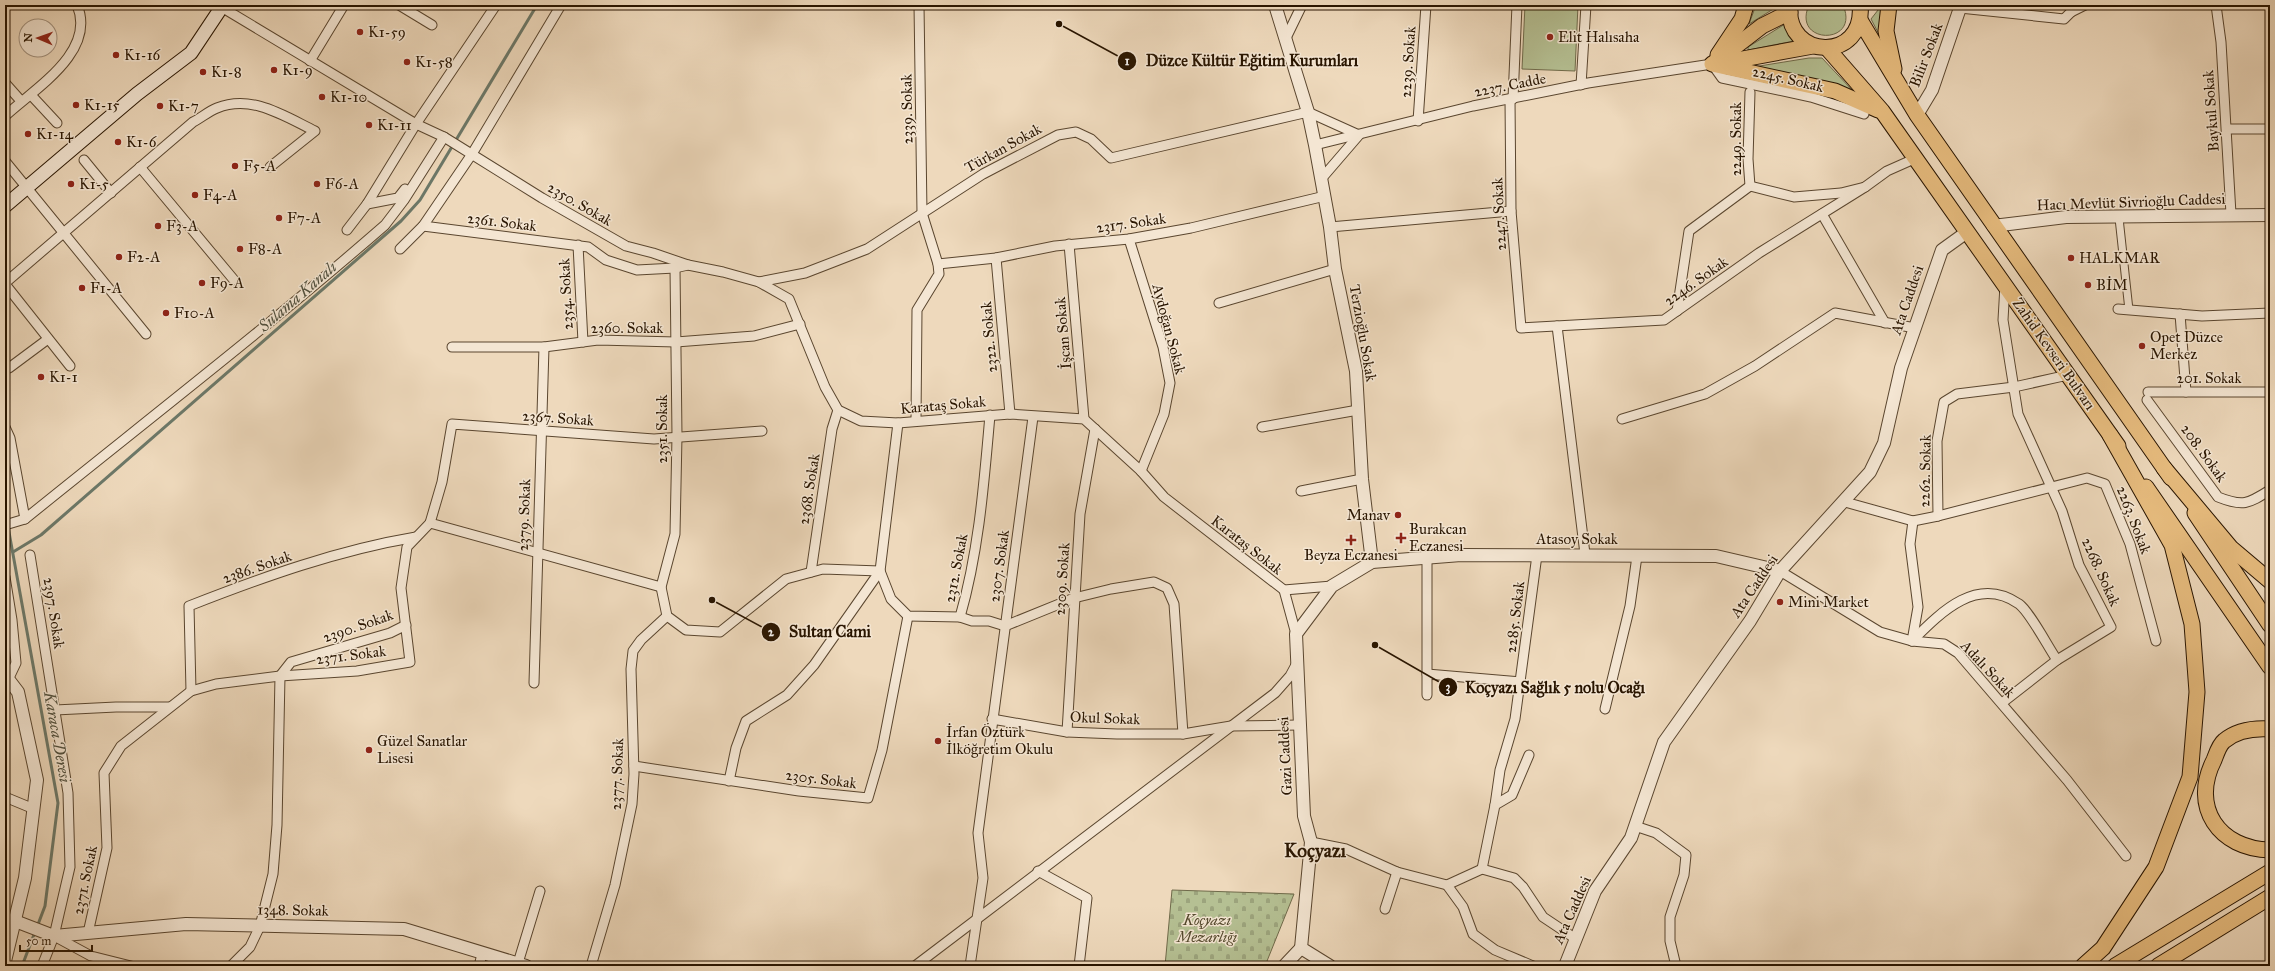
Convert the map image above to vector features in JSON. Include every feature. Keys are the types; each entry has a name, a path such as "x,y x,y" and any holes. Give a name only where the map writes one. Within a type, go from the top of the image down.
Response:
{"main road":[{"path":"1712,64 1742,19 1746,5"},
{"path":"1889,5 1886,31 1898,84"},
{"path":"5,206 137,94 191,53 221,6"},
{"path":"1712,64 1762,26 1790,8"},
{"name":"Zahid Kevseri Bulvarı","path":"1790,8 1794,28 1800,37 1820,47 1882,111 1914,159 2005,284 2270,667"},
{"path":"1712,64 1840,45 1849,39 1856,30 1862,11"},
{"name":"Zahid Kevseri Bulvarı","path":"1862,11 1898,84 1917,116 1992,226 2164,468 2270,625"},
{"path":"1712,64 1835,91 1882,111"},
{"path":"2083,966 2103,948 2156,867 2190,777 2197,692 2192,624 2172,545 2110,435"},
{"path":"2164,468 2231,548 2270,581"},
{"path":"2270,729 2251,728 2223,741 2207,773 2205,805 2220,833 2254,850 2270,850"},
{"path":"2115,966 2270,872"},
{"path":"2158,966 2270,897"}],"street":[{"path":"5,116 31,95 65,63 79,37 80,12 77,5"},
{"path":"310,61 344,5"},
{"path":"398,5 432,24"},
{"path":"347,230 367,204 416,124 496,5"},
{"path":"400,249 423,226 561,5"},
{"name":"2339. Sokak","path":"919,5 922,214"},
{"name":"Terzioğlu Sokak","path":"1275,5 1308,112 1322,178 1335,269 1356,371 1362,479 1372,562"},
{"path":"1285,40 1302,5"},
{"name":"2239. Sokak","path":"1418,121 1426,5"},
{"name":"2247. Sokak","path":"1517,5 1511,99 1511,211 1521,328"},
{"path":"1580,85 1586,5"},
{"path":"1960,7 2064,19 2071,8 2085,5"},
{"name":"Baykul Sokak","path":"2216,5 2227,129 2231,214"},
{"name":"2350. Sokak","path":"221,6 416,124 443,136 542,198 626,246 653,253 688,265"},
{"name":"Bilir Sokak","path":"1917,116 1932,90 1960,7"},
{"name":"2237. Cadde","path":"1315,146 1473,106 1580,85 1712,64"},
{"name":"2245. Sokak","path":"1712,64 1722,78 1811,97 1864,114"},
{"path":"5,83 21,102"},
{"name":"2249. Sokak","path":"1750,92 1748,159 1750,186"},
{"path":"31,95 57,123"},
{"path":"70,366 5,283 193,122 217,108 241,103 266,107 315,131 270,167"},
{"path":"1308,112 1359,135 1322,178"},
{"name":"Türkan Sokak","path":"759,282 805,273 867,249 983,174 1058,134 1076,132 1091,140 1111,158 1308,112"},
{"path":"2227,129 2270,129"},
{"path":"367,204 398,198 443,136"},
{"path":"5,525 25,519 165,406 219,365 385,225 404,200 443,136"},
{"name":"2246. Sokak","path":"1521,328 1664,320 1760,253 1865,187 1887,171 1914,159"},
{"path":"84,160 111,193"},
{"path":"5,161 146,334"},
{"path":"140,167 234,280"},
{"path":"1677,311 1689,231 1750,186"},
{"name":"2246. Sokak","path":"1750,186 1794,197 1841,192 1865,187"},
{"name":"2317. Sokak","path":"938,264 996,258 1069,244 1129,239 1191,228 1325,196"},
{"path":"1330,227 1511,211"},
{"path":"916,420 917,310 939,274 938,264 922,214"},
{"path":"1822,214 1885,323"},
{"name":"Hacı Mevlüt Sivrioğlu Caddesi","path":"1992,226 2066,217 2120,218 2231,214 2270,215"},
{"path":"2120,218 2129,310"},
{"name":"2361. Sokak","path":"423,226 578,245"},
{"name":"Ata Caddesi","path":"1565,966 1595,891 1631,838 1664,742 1750,621 1780,571 1845,502 1870,472 1884,442 1901,368 1942,250 1967,232"},
{"name":"Aydoğan Sokak","path":"1129,239 1163,347 1170,383 1164,414 1141,471"},
{"name":"İşcan Sokak","path":"1069,244 1084,419"},
{"path":"578,245 588,247 606,260 637,270 675,268 688,265 759,282 789,299 825,387 838,410"},
{"name":"2354. Sokak","path":"578,245 583,342"},
{"name":"2322. Sokak","path":"996,258 1010,414"},
{"name":"2351. Sokak","path":"661,587 675,534 677,436 675,268"},
{"path":"1219,303 1335,269"},
{"name":"2268. Sokak","path":"2005,284 2003,320 2018,414 2062,511 2079,564 2111,627 2057,660"},
{"path":"2118,309 2202,316 2270,312"},
{"path":"1622,419 1705,394 1755,366 1836,313 1915,328"},
{"path":"2180,314 2186,392"},
{"name":"2360. Sokak","path":"452,347 544,347 598,340 676,342 754,336 800,324"},
{"path":"1557,326 1585,554"},
{"path":"9,368 48,339"},
{"name":"2379. Sokak","path":"534,683 536,551 542,430 544,347"},
{"name":"2262. Sokak","path":"1912,641 1918,607 1910,544 1913,521 1938,516 1937,441 1944,402 1957,394 2014,387 2068,375"},
{"name":"201. Sokak","path":"2148,396 2186,392 2270,392"},
{"name":"208. Sokak","path":"2148,396 2218,496 2236,504 2253,500 2270,490"},
{"name":"Karataş Sokak","path":"838,410 861,421 898,423 916,420 1010,414 1033,417 1084,419 1141,471 1164,497 1284,590 1332,586"},
{"name":"2368. Sokak","path":"810,572 832,429 838,410"},
{"path":"1262,427 1358,410"},
{"name":"2312. Sokak","path":"908,616 960,617 971,579 983,490 990,415"},
{"name":"2307. Sokak","path":"992,719 1033,417"},
{"path":"898,423 880,571 891,599 908,616"},
{"name":"2367. Sokak","path":"430,523 442,482 452,424 654,439 762,430"},
{"path":"5,427 10,438 25,519"},
{"name":"2309. Sokak","path":"1067,732 1080,514 1095,429"},
{"name":"2263. Sokak","path":"1938,516 2087,478 2105,484 2130,544 2156,641"},
{"path":"1301,492 1362,479"},
{"path":"1845,502 1913,521"},
{"path":"430,523 536,551 661,587 667,616 686,630 720,632 786,579 824,569 880,571"},
{"name":"2371. Sokak","path":"88,933 107,848 104,773 121,746 168,707 191,691 216,684 280,676 357,671 410,662 401,588 407,547 430,523"},
{"name":"2386. Sokak","path":"191,691 189,606 249,582 363,547 416,537"},
{"name":"Atasoy Sokak","path":"1372,562 1461,555 1585,554 1637,556 1716,556 1780,571"},
{"name":"2397. Sokak","path":"30,555 68,793 70,867 54,936 42,966"},
{"name":"2285. Sokak","path":"1482,869 1495,805 1500,770 1516,719 1537,555"},
{"path":"1605,709 1630,606 1637,556"},
{"path":"1427,557 1427,695"},
{"path":"1296,634 1332,586 1372,562"},
{"path":"729,781 736,748 746,721 787,695 809,670 880,571"},
{"name":"Adalı Sokak","path":"1780,571 1880,632 1912,641 1944,644 1958,653 2067,780 2126,856"},
{"path":"5,577 12,620 16,663 7,677 18,692 37,780 26,878 6,949 5,961"},
{"path":"960,617 972,621 989,621 1005,626 1074,598 1111,589 1154,582 1167,588 1174,604 1183,734"},
{"path":"1284,590 1296,634"},
{"path":"1912,641 1936,616 1967,596 1986,593 2003,597 2020,605 2057,660 2002,703"},
{"name":"2377. Sokak","path":"591,966 615,885 632,804 634,766 632,705 633,650 641,640 667,616"},
{"name":"2305. Sokak","path":"634,766 729,781 868,798 882,750 908,616"},
{"name":"2390. Sokak","path":"280,676 291,662 390,634 406,625"},
{"name":"Gazi Caddesi","path":"1296,634 1304,816 1311,842 1301,948"},
{"path":"915,966 977,917 1275,693 1290,676 1297,663"},
{"path":"1427,674 1521,682"},
{"path":"231,966 250,946 260,926 274,867 277,825 280,676"},
{"path":"55,710 116,707 168,707"},
{"path":"970,966 983,878 978,833 992,719"},
{"name":"Okul Sokak","path":"992,719 1067,732 1183,734 1231,726 1299,725"},
{"path":"1495,805 1512,795 1528,755"},
{"path":"5,797 34,809"},
{"path":"1636,826 1656,833 1686,855 1684,875 1670,917 1670,941 1676,966"},
{"path":"1311,842 1346,849 1397,872 1447,885 1482,869 1514,878 1523,886 1543,917 1576,939"},
{"path":"1038,871 1087,898 1079,966"},
{"path":"1385,909 1397,872"},
{"path":"1447,885 1463,908 1473,934 1496,950 1533,966"},
{"path":"522,965 540,891"},
{"path":"15,921 54,936 91,956 131,966"},
{"name":"1348. Sokak","path":"54,936 186,924 404,929 522,965"},
{"path":"1284,966 1301,948 1330,966"},
{"path":"479,966 482,954"}],"green space":[{"name":"Elit Halısaha","path":"1525,5 1578,5 1575,71 1522,69"},
{"path":"1756,5 1773,5 1775,8 1749,24"},
{"path":"1809,5 1843,5 1846,18 1843,28 1835,34 1826,35 1817,33 1809,28 1806,18"},
{"path":"1882,5 1882,40 1871,19"},
{"path":"1785,24 1794,41 1748,50 1748,47"},
{"path":"1809,58 1822,58 1852,90 1753,67"},
{"name":"Koçyazı Mezarlığı","path":"1172,890 1294,894 1265,966 1165,966"}],"waterway":[{"name":"Sulama Kanalı","path":"13,552 41,535 401,221 420,200 537,5"},
{"name":"Karaca Deresi","path":"5,510 58,803 45,906 37,927"},
{"name":"Karaca Deresi","path":"22,966 35,932"}],"place":[{"name":"Düzce Kültür Eğitim Kurumları","path":"1059,24"},
{"name":"K1-59","path":"360,32"},
{"name":"Elit Halısaha","path":"1550,37"},
{"name":"K1-16","path":"116,55"},
{"name":"K1-58","path":"407,62"},
{"name":"K1-9","path":"274,70"},
{"name":"K1-8","path":"203,72"},
{"name":"K1-10","path":"322,97"},
{"name":"K1-15","path":"76,105"},
{"name":"K1-7","path":"160,106"},
{"name":"K1-11","path":"369,125"},
{"name":"K1-14","path":"28,134"},
{"name":"K1-6","path":"118,142"},
{"name":"F5-A","path":"235,166"},
{"name":"K1-5","path":"71,184"},
{"name":"F6-A","path":"317,184"},
{"name":"F4-A","path":"195,195"},
{"name":"F7-A","path":"279,218"},
{"name":"F3-A","path":"158,226"},
{"name":"F8-A","path":"240,249"},
{"name":"F2-A","path":"119,257"},
{"name":"HALKMAR","path":"2071,258"},
{"name":"F9-A","path":"202,283"},
{"name":"BİM","path":"2088,285"},
{"name":"F1-A","path":"82,288"},
{"name":"F10-A","path":"166,313"},
{"name":"Opet Düzce Merkez","path":"2142,346"},
{"name":"K1-1","path":"41,377"},
{"name":"Manav","path":"1398,515"},
{"name":"Burakcan Eczanesi","path":"1401,538"},
{"name":"Beyza Eczanesi","path":"1351,540"},
{"name":"Sultan Cami","path":"712,600"},
{"name":"Mini Market","path":"1780,602"},
{"name":"Koçyazı Sağlık 5 nolu Ocağı","path":"1375,645"},
{"name":"İrfan Öztürk İlköğretim Okulu","path":"938,741"},
{"name":"Güzel Sanatlar Lisesi","path":"369,750"}],"district":[{"name":"Koçyazı","path":"1315,850"}]}
